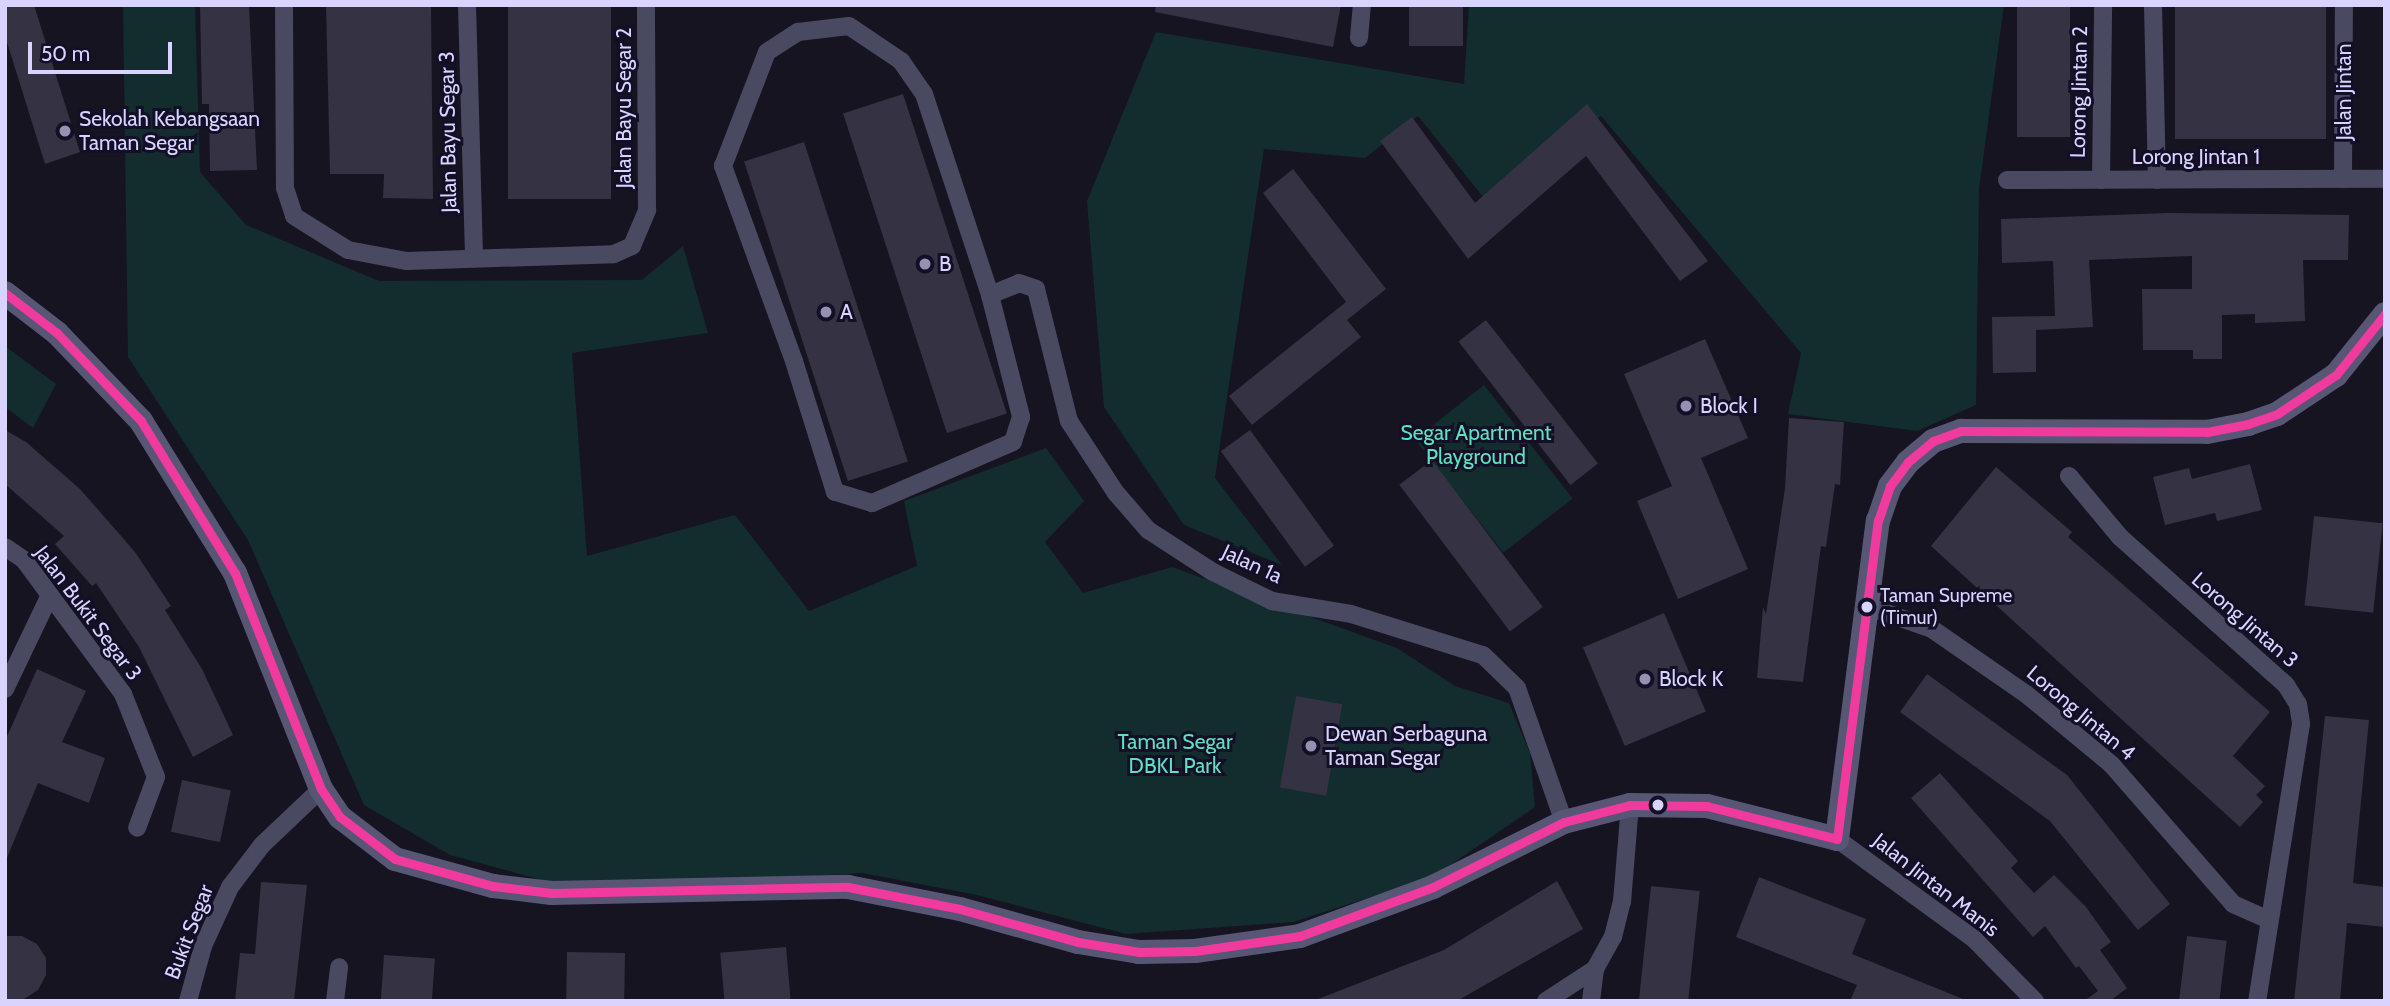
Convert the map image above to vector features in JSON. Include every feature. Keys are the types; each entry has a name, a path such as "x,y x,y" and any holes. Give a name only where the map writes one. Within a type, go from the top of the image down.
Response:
{"street":[{"path":"284,5 285,188 294,216 348,250 407,261 474,257"},
{"name":"Jalan Bayu Segar 3","path":"467,5 474,257"},
{"name":"Jalan Bayu Segar 2","path":"474,257 614,254 632,246 647,210 646,5"},
{"path":"1359,38 1362,5"},
{"name":"Lorong Jintan 2","path":"2101,180 2103,5"},
{"path":"2153,5 2157,180"},
{"name":"Jalan Jintan","path":"2343,179 2344,5"},
{"path":"849,26 901,61 924,94 990,295 1021,417 1013,442 872,503 835,492 794,361 723,166 766,52 798,32 849,26"},
{"name":"Lorong Jintan 1","path":"2007,180 2385,179"},
{"name":"Jalan 1a","path":"990,295 1019,283 1036,289 1069,421 1116,493 1148,530 1213,572 1272,601 1350,614 1483,655 1517,688 1564,822"},
{"path":"5,293 57,333 141,421 216,538 249,605 321,789 340,817 395,859 493,887 628,894 848,887 1139,952 1195,951 1300,936 1433,887 1564,822 1630,805 1707,806 1837,839 1878,521 1890,486 1908,462 1933,441 1961,431 1992,428 2207,432 2248,424 2277,414 2336,375 2385,314"},
{"name":"Lorong Jintan 3","path":"2069,476 2120,537 2286,685 2298,704 2301,724 2257,1001"},
{"name":"Jalan Bukit Segar 3","path":"5,547 24,560 123,694 156,776 137,828"},
{"path":"5,689 50,595"},
{"name":"Lorong Jintan 4","path":"1866,606 1932,629 2026,694 2111,765 2233,904 2269,920"},
{"name":"Bukit Segar","path":"188,1001 203,946 229,887 262,845 321,789"},
{"path":"1591,1001 1595,969 1613,937 1622,902 1630,805"},
{"name":"Jalan Jintan Manis","path":"1837,839 1974,939 2035,1001"},
{"path":"335,1001 339,967"},
{"path":"1546,1001 1595,969"}],"green space":[{"name":"Taman Segar DBKL Park","path":"123,5 195,5 200,172 246,225 379,281 642,280 683,246 708,333 572,353 587,556 735,515 809,611 917,566 904,501 1046,448 1084,501 1045,542 1083,593 1172,567 1397,648 1455,686 1509,703 1530,753 1535,807 1431,878 1293,922 1126,934 977,895 862,873 579,890 450,855 364,805 248,540 128,357"},
{"path":"1469,5 2004,5 1979,189 1976,405 1917,431 1788,414 1801,353 1601,116 1488,203 1418,116 1365,158 1264,149 1215,478 1282,565 1184,525 1104,407 1087,201 1156,32 1464,84"},
{"path":"5,346 56,384 33,428 5,407"},
{"name":"Segar Apartment Playground","path":"1484,385 1573,498 1503,553 1415,439"}],"building":[{"path":"5,5 34,5 80,152 45,164 5,36"},
{"path":"200,5 249,5 257,170 210,171 209,104 202,104"},
{"path":"326,5 431,6 433,199 383,198 384,174 330,174"},
{"path":"508,5 611,5 611,199 508,199"},
{"path":"1156,5 1341,5 1333,47 1155,12"},
{"path":"1409,5 1463,5 1463,46 1409,46"},
{"path":"2017,5 2070,5 2070,137 2017,137"},
{"path":"2175,5 2326,5 2326,139 2175,139"},
{"name":"B","path":"903,94 1007,414 947,433 843,113"},
{"path":"1587,104 1708,261 1680,281 1586,156 1468,259 1380,141 1412,117 1475,203"},
{"name":"A","path":"804,142 908,462 848,481 744,161"},
{"path":"1293,169 1386,289 1347,320 1361,337 1252,425 1229,396 1346,302 1263,193"},
{"path":"2168,213 2349,215 2348,260 2303,260 2305,321 2255,323 2255,314 2222,315 2222,359 2193,359 2193,350 2143,350 2142,289 2192,289 2192,256 2089,260 2093,327 2036,330 2036,372 1993,373 1992,317 2055,316 2053,261 2002,263 2001,219"},
{"path":"1486,320 1598,463 1570,485 1458,342"},
{"path":"1705,339 1748,438 1701,458 1748,569 1678,599 1637,501 1672,486 1624,374"},
{"path":"1789,418 1844,422 1840,485 1835,484 1826,547 1821,546 1803,682 1757,678 1763,607 1766,614 1785,488"},
{"path":"5,430 26,442 80,489 135,552 171,606 165,610 202,669 233,735 193,757 139,647 96,583 92,586 55,544 64,536 5,484"},
{"path":"1250,430 1334,546 1305,567 1221,451"},
{"path":"1432,460 1543,607 1510,632 1399,485"},
{"path":"2250,464 2262,510 2217,521 2215,513 2165,525 2153,477 2189,468 2192,479"},
{"path":"1996,467 2072,532 2068,537 2270,712 2233,756 2265,786 2256,795 2263,802 2240,827 1931,546"},
{"path":"2314,516 2383,523 2373,613 2305,606"},
{"name":"Block K","path":"1664,613 1706,711 1625,746 1583,647"},
{"path":"37,669 86,691 62,742 105,758 89,803 38,783 6,860 5,741"},
{"path":"1927,674 2067,775 2170,904 2138,930 2050,821 1900,712"},
{"name":"Dewan Serbaguna Taman Segar","path":"1296,696 1342,704 1326,796 1280,788"},
{"path":"2325,716 2369,720 2353,883 2385,887 2385,927 2347,923 2340,1001 2294,1001"},
{"path":"1940,773 2018,861 2011,868 2034,893 2054,875 2086,907 2111,942 2100,950 2127,988 2110,1001 2084,1001 2098,991 2079,966 2076,968 2045,926 2033,937 1911,798"},
{"path":"182,780 231,790 220,842 171,832"},
{"path":"1759,877 1866,919 1852,954 1968,1001 1850,1001 1857,985 1736,937"},
{"path":"1557,881 1583,929 1457,1001 1313,1001 1444,950"},
{"path":"261,882 307,885 294,1001 235,1001 240,953 255,954"},
{"path":"1651,886 1700,891 1688,1001 1639,1001"},
{"path":"5,936 22,936 37,944 46,958 46,975 38,990 24,999 5,1000"},
{"path":"2187,936 2227,941 2219,1001 2179,1001"},
{"path":"786,947 791,1001 724,1001 720,953"},
{"path":"567,952 625,953 624,1001 566,1001"},
{"path":"384,955 435,959 432,1001 381,1001"}],"transit line":[{"path":"5,293 57,333 141,421 235,573 321,789 340,817 395,859 493,886 552,893 848,887 960,909 1078,942 1139,952 1195,951 1300,936 1433,887 1564,822 1630,805 1707,806 1837,839 1878,521 1890,486 1908,462 1933,441 1961,431 2207,432 2248,424 2277,414 2336,375 2385,314"}],"place":[{"name":"Sekolah Kebangsaan Taman Segar","path":"65,131"},
{"name":"B","path":"925,264"},
{"name":"A","path":"826,312"},
{"name":"Block I","path":"1686,406"},
{"name":"Taman Supreme (Timur)","path":"1867,607"},
{"name":"Block K","path":"1645,679"},
{"name":"Dewan Serbaguna Taman Segar","path":"1311,746"}]}
